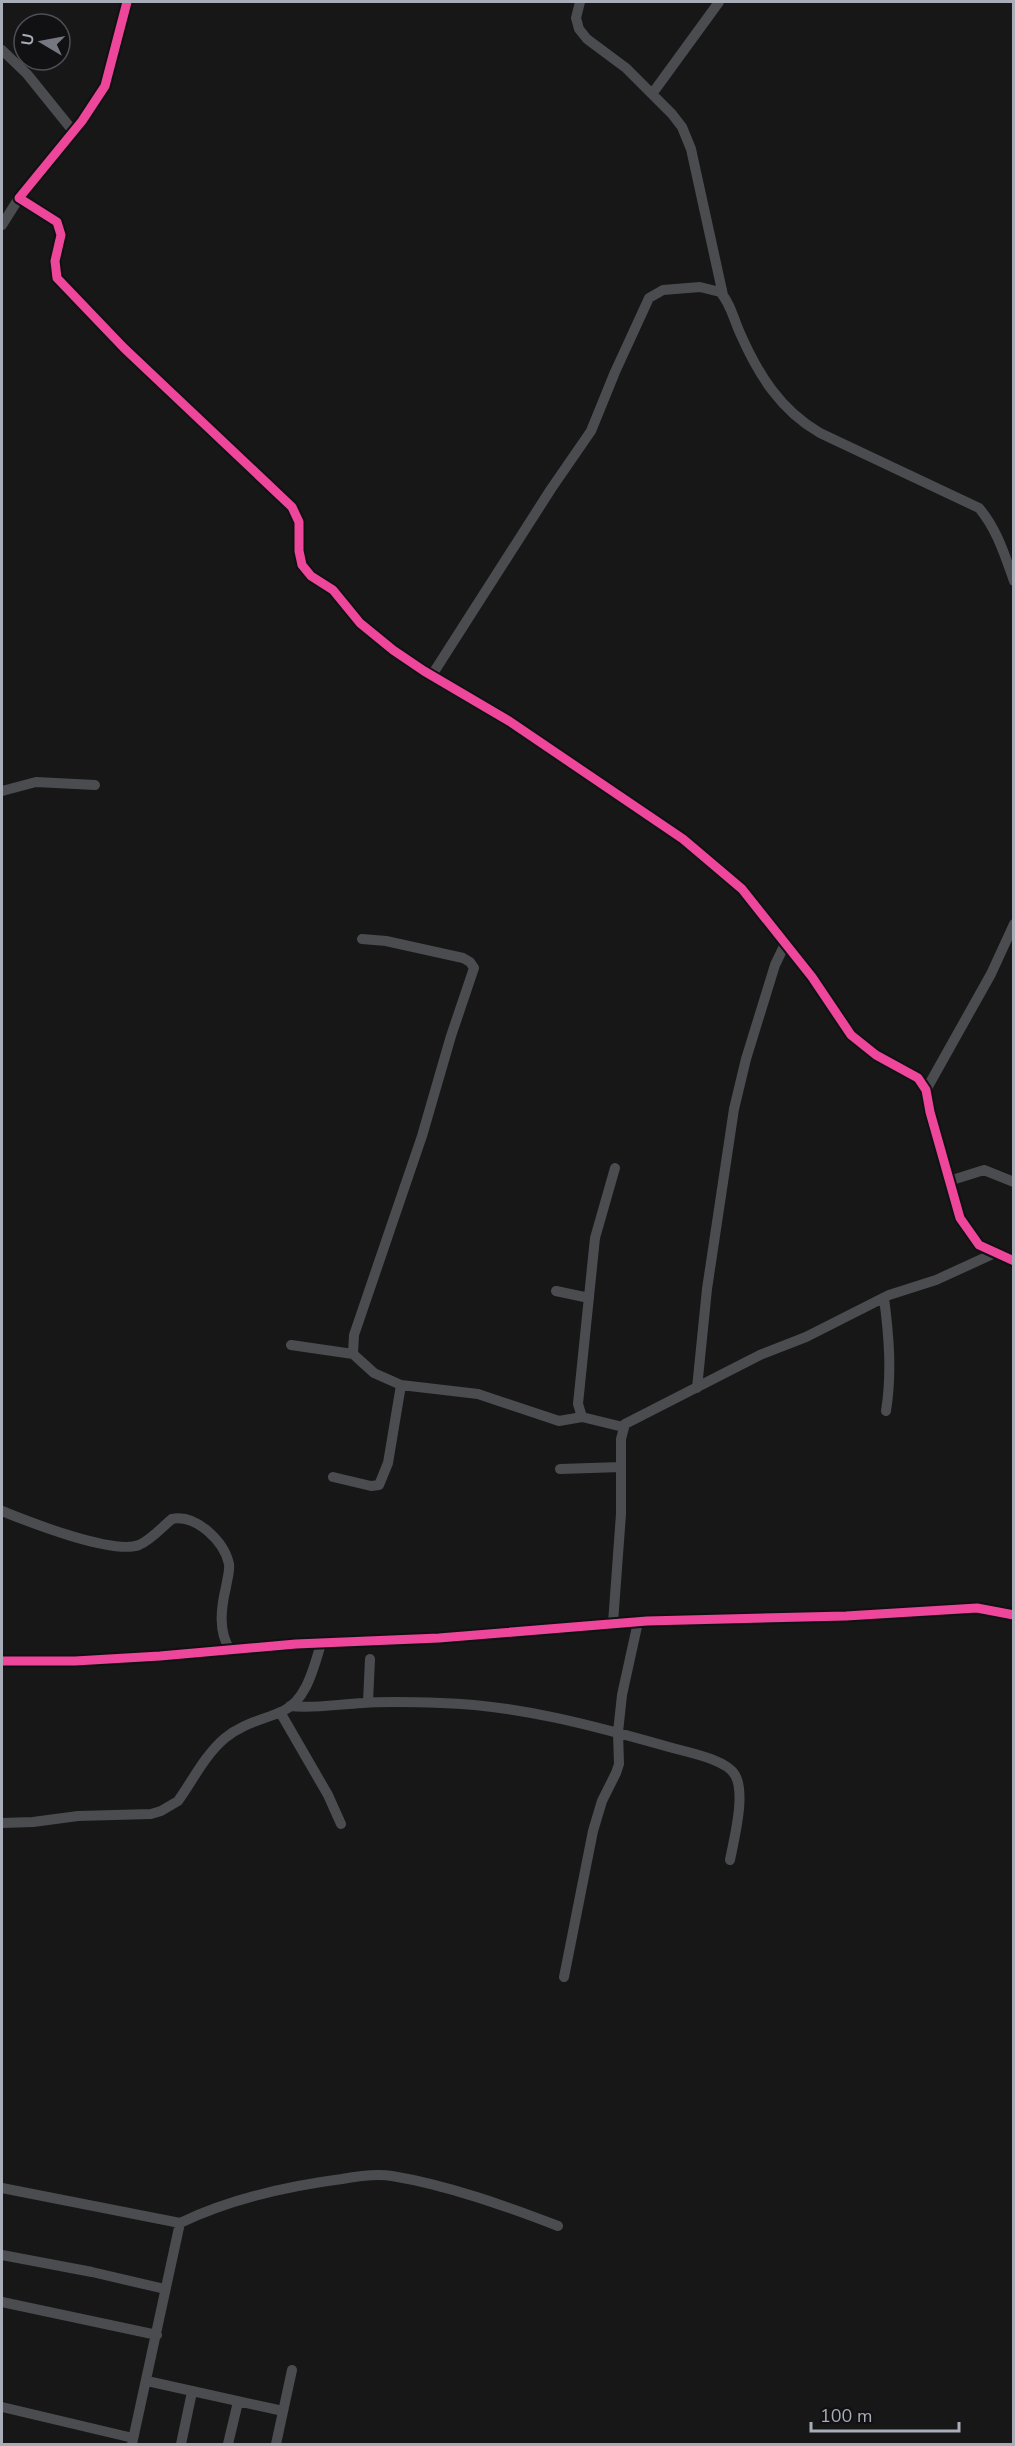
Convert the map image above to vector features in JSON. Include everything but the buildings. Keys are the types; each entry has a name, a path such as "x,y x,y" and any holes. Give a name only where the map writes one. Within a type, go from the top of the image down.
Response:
{"street":[{"path":"2,225 19,198 73,131 105,86 127,2"},
{"path":"580,2 576,18 579,29 586,39 626,68 682,127 691,149 723,294 750,355 767,386 804,424 979,508 989,519 1014,581"},
{"path":"652,94 719,2"},
{"path":"2,50 27,75 73,131"},
{"path":"19,198 57,222 61,236 56,261 57,278 70,294 173,396 292,507 299,522 300,558 307,572 333,590 360,623 393,650 509,721 683,839 742,889 812,977 851,1035 876,1055 918,1078 926,1090 948,1181 965,1228 979,1245 1014,1261"},
{"path":"432,675 551,489 591,431 615,372 650,298 663,290 700,287 715,289 723,294"},
{"path":"2,790 36,782 95,785"},
{"path":"926,1090 991,975 1014,924"},
{"path":"353,1354 352,1345 356,1329 374,1283 474,968 463,958 386,941 362,939"},
{"path":"697,1388 706,1300 734,1110 746,1059 775,965 785,944"},
{"path":"582,1417 578,1404 595,1238 615,1168"},
{"path":"948,1181 984,1170 1014,1182"},
{"path":"613,1623 621,1514 623,1427 632,1420 760,1355 806,1337 884,1298 936,1280 995,1253"},
{"path":"556,1291 589,1298"},
{"path":"884,1298 890,1356 890,1388 886,1411"},
{"path":"291,1345 353,1354 374,1373 401,1385 478,1394 559,1421 582,1417 623,1427"},
{"path":"333,1477 371,1486 379,1485 388,1463 401,1385"},
{"path":"560,1469 621,1467"},
{"path":"2,1511 101,1544 123,1548 139,1544 172,1519 176,1518 202,1526 218,1542 229,1565 222,1612 223,1633 230,1650"},
{"path":"2,1661 75,1661 321,1644 450,1638 613,1623 835,1616 977,1608 1014,1614"},
{"path":"564,1977 593,1831 602,1801 619,1764 618,1732 622,1695 638,1622"},
{"path":"285,1709 304,1689 321,1644"},
{"path":"368,1702 370,1659"},
{"path":"2,1823 161,1811 178,1801 216,1746 250,1722 285,1709 368,1702 442,1703 528,1712 618,1732 712,1759 734,1772 738,1782 739,1804 730,1860"},
{"path":"285,1709 341,1824"},
{"path":"2,2188 180,2223 197,2215 280,2190 367,2175 391,2176 456,2192 558,2226"},
{"path":"2,2407 133,2441 180,2223"},
{"path":"2,2257 92,2272 165,2289"},
{"path":"2,2302 157,2335"},
{"path":"276,2445 292,2370"},
{"path":"147,2382 283,2411"},
{"path":"181,2445 192,2392"},
{"path":"228,2445 238,2402"}],"cycle path":[{"path":"127,2 105,86 82,121 19,198 57,222 61,235 55,261 57,278 124,348 292,507 299,522 299,551 302,565 311,576 333,590 360,623 424,671 509,721 683,839 742,889 812,977 851,1035 876,1055 918,1078 926,1090 960,1218 979,1245 1014,1261"},
{"path":"2,1661 75,1661 160,1656 296,1644 439,1638 647,1621 846,1616 977,1608 1014,1615"}]}
